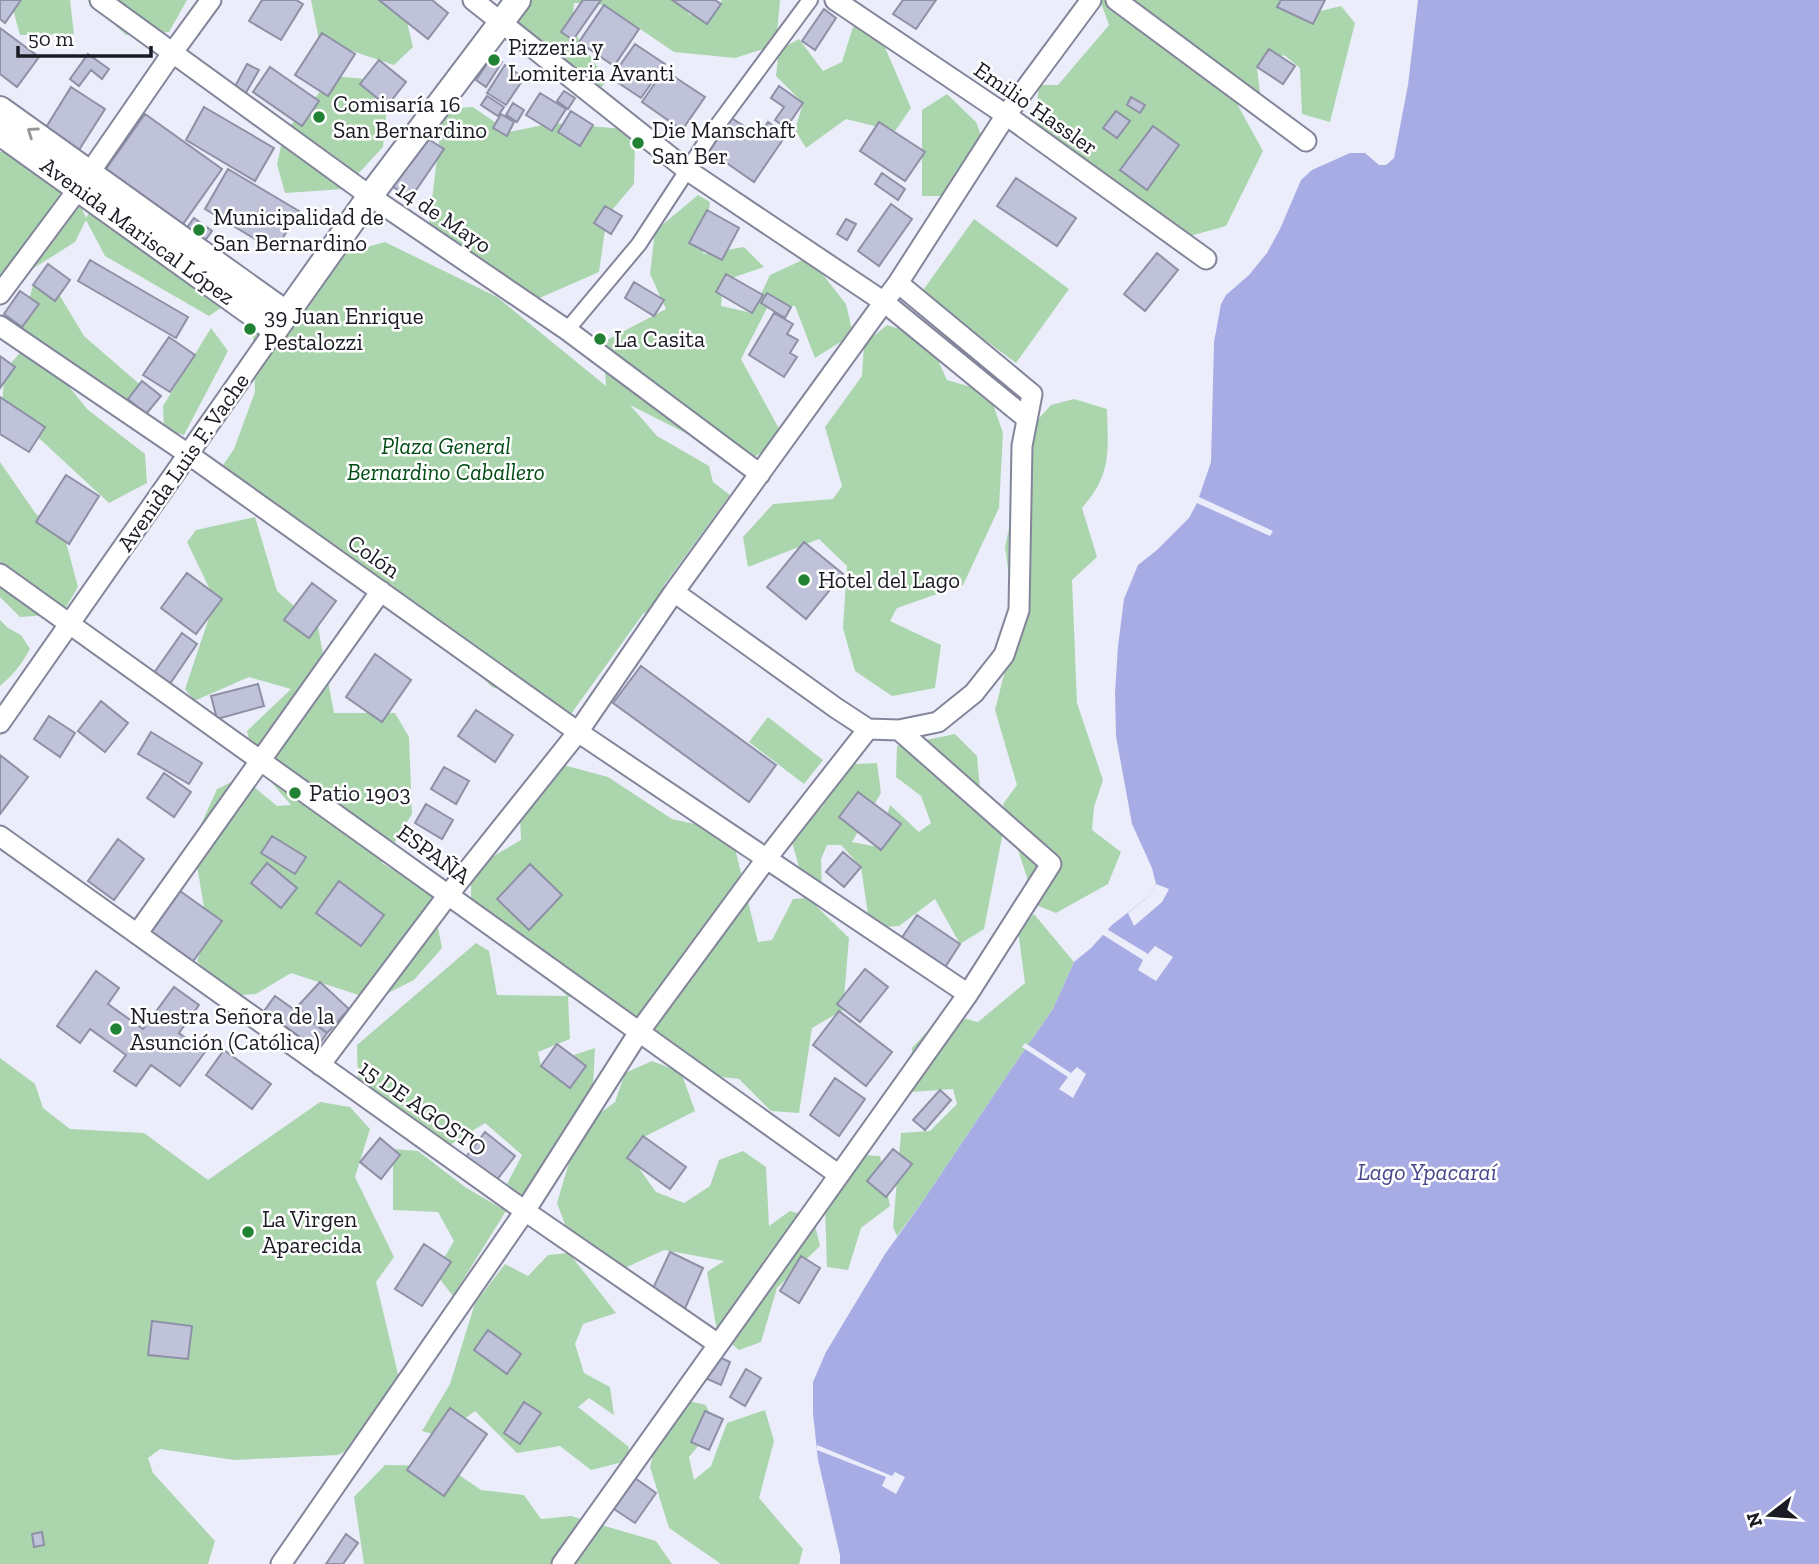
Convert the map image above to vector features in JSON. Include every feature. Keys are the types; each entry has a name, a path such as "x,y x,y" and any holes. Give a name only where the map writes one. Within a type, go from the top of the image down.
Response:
{"street":[{"name":"14 de Mayo","path":"100,0 370,196 567,330 760,474"},
{"path":"0,294 85,181 211,0"},
{"path":"473,0 687,170 884,302 1026,418"},
{"name":"Avenida Luis F. Vache","path":"0,723 370,196 518,0"},
{"path":"567,330 639,244 711,134 810,0"},
{"name":"Emilio Hassler","path":"835,0 1006,115 1206,259"},
{"path":"320,1065 448,895 578,732 674,592 898,283 1006,115 1091,0"},
{"path":"1116,0 1306,141"},
{"name":"Avenida Mariscal López","path":"0,109 85,181 281,322"},
{"name":"Avenida Mariscal López","path":"0,133 85,181"},
{"path":"674,592 868,729 898,730 937,722 974,693 1004,655 1019,610 1022,446 1032,394 898,283"},
{"name":"Colón","path":"0,326 188,454 578,732 968,993"},
{"name":"ESPAÑA","path":"0,574 839,1175"},
{"path":"137,934 380,591"},
{"path":"281,1564 525,1211 639,1032 767,858 868,729"},
{"path":"562,1564 968,993 1051,864 898,730"},
{"name":"15 DE AGOSTO","path":"0,836 525,1211 718,1345"}],"green space":[{"path":"70,0 74,34 20,35 11,2"},
{"path":"87,0 187,0 169,32 126,35"},
{"path":"311,0 391,0 403,5 413,47 394,65 319,40"},
{"path":"529,0 687,0 689,15 716,11 722,0 780,0 776,45 735,58 674,52 605,5 574,3 572,29 607,81 597,92 518,33 516,5"},
{"path":"1100,0 1286,0 1304,15 1341,6 1355,23 1330,122 1302,114 1300,68 1284,55 1257,67 1261,101 1230,91 1263,151 1226,226 1190,236 1107,197 1035,121 1039,85 1058,85 1109,25"},
{"path":"875,24 911,108 895,131 846,119 806,148 795,130 803,103 776,76 779,50 799,39 823,71 842,62 853,27"},
{"path":"334,76 375,80 387,106 383,147 344,189 285,193 277,164 284,133"},
{"path":"947,94 976,122 989,156 958,196 922,196 922,110"},
{"path":"473,107 509,132 553,123 624,129 635,140 634,184 607,216 599,272 535,300 465,274 429,224 443,109"},
{"path":"30,144 60,159 86,218 100,194 227,304 209,316 105,256 86,220 75,242 7,285 0,277 0,152"},
{"name":"Plaza General Bernardino Caballero","path":"698,195 710,202 703,254 744,247 764,267 723,281 721,306 752,313 770,275 809,257 846,304 853,334 815,358 795,306 767,308 741,359 784,438 745,463 630,405 657,436 709,466 713,482 730,495 664,585 659,607 643,614 566,721 538,701 492,687 416,611 221,468 234,449 255,392 253,332 341,254 385,242 497,297 606,386 603,342 666,309 650,274 655,231"},
{"path":"974,219 1069,289 1016,363 921,293"},
{"path":"33,285 54,286 84,336 144,388 115,409 56,370 87,409 145,454 147,483 109,503 2,404 5,370 25,347 32,348 22,327"},
{"path":"887,325 928,338 947,380 989,392 1003,433 999,508 963,585 897,608 890,621 941,645 935,688 892,696 855,671 843,628 847,566 819,539 748,567 743,537 773,504 833,499 842,486 825,427 862,376 864,344"},
{"path":"211,328 228,351 184,435 164,429 163,406"},
{"path":"1074,399 1107,409 1106,462 1099,484 1082,508 1097,557 1072,580 1077,703 1103,780 1094,807 1092,830 1121,852 1108,884 1056,913 1036,905 1003,804 1017,785 995,710 1016,627 1005,547 1031,427 1051,405"},
{"path":"0,462 36,514 63,531 78,587 62,614 20,617 0,597"},
{"path":"255,517 277,591 318,627 334,713 395,713 409,737 412,814 382,863 431,893 442,948 414,980 374,1000 291,973 256,994 227,996 197,961 208,931 193,842 217,789 242,777 277,806 291,805 253,761 247,731 291,689 249,677 194,701 185,689 215,600 187,542 196,530"},
{"path":"0,620 21,635 30,649 17,669 0,686"},
{"path":"768,717 823,760 804,784 749,742"},
{"path":"955,734 977,756 981,800 1003,832 984,929 960,944 935,899 899,926 870,928 861,867 841,845 827,845 821,859 822,899 809,899 849,938 843,1010 812,1028 799,1113 771,1111 739,1079 681,1072 695,1111 638,1140 639,1168 656,1192 684,1203 710,1186 719,1160 743,1151 766,1167 769,1226 790,1211 813,1217 820,1246 777,1288 761,1342 739,1350 717,1332 707,1272 724,1261 664,1250 625,1268 573,1246 557,1203 579,1129 615,1102 625,1073 652,1061 678,1071 597,999 568,997 570,1039 538,1052 541,1066 595,1048 593,1085 523,1197 507,1184 522,1155 485,1123 450,1145 358,1090 357,1045 476,943 489,951 497,995 567,996 471,900 471,869 521,840 519,796 552,762 608,777 672,819 731,832 758,942 772,940 793,899 808,898 791,839 823,806 837,765 877,763 881,793 852,842 878,847 890,805 919,832 931,823 921,796 896,777 897,746"},
{"path":"1034,914 1074,962 1053,1009 897,1236 893,1227 901,1133 930,1131 957,1104 953,1089 910,1092 912,1048 944,1013 978,1022 1025,983 1018,930"},
{"path":"0,1058 35,1084 43,1108 70,1129 144,1133 208,1180 320,1102 350,1107 370,1129 355,1177 394,1257 376,1282 404,1399 377,1433 338,1455 234,1460 160,1449 148,1458 153,1473 215,1541 208,1564 0,1564"},
{"path":"393,1149 418,1151 465,1187 506,1211 453,1296 435,1273 454,1241 438,1212 393,1210"},
{"path":"860,1155 880,1156 890,1206 861,1228 848,1270 827,1267 825,1206"},
{"path":"569,1253 616,1313 583,1324 575,1344 584,1373 610,1387 614,1415 589,1398 578,1407 629,1447 627,1461 591,1470 560,1446 517,1453 475,1411 441,1436 422,1431 450,1384 475,1303 505,1264 528,1276 548,1255"},
{"path":"685,1400 706,1405 715,1426 689,1457 694,1480 711,1466 727,1423 765,1410 774,1441 759,1498 803,1549 799,1564 721,1564 669,1528 650,1467 659,1427"},
{"path":"385,1465 446,1466 481,1490 524,1495 541,1519 571,1516 656,1541 672,1564 364,1564 354,1497"}],"water":[{"name":"Lago Ypacaraí","path":"1418,0 1819,0 1819,1564 840,1564 818,1460 813,1382 826,1352 885,1254 1053,1009 1074,962 1112,925 1149,896 1156,884 1152,868 1132,824 1116,736 1115,693 1124,599 1138,565 1189,518 1211,462 1214,342 1221,304 1226,295 1249,275 1267,253 1301,180 1312,170 1350,153 1365,153 1379,165 1386,165 1394,158 1408,85"}],"pier":[{"path":"1196,495 1273,531 1270,536 1194,502"},
{"path":"1156,884 1169,889 1162,902 1134,926 1128,913 1149,896"},
{"path":"1105,928 1148,954 1155,946 1173,957 1156,981 1138,970 1143,960 1100,933"},
{"path":"1025,1043 1071,1073 1077,1067 1086,1074 1073,1098 1059,1089 1068,1077 1022,1047"},
{"path":"817,1445 892,1476 895,1472 905,1477 896,1494 882,1486 886,1477 817,1450"}],"building":[{"path":"0,0 21,0 5,23 0,19"},
{"path":"262,0 296,0 303,4 281,40 249,21"},
{"path":"379,0 432,0 448,13 428,39"},
{"path":"583,0 601,0 573,40 561,32"},
{"path":"672,0 715,0 721,4 707,24"},
{"path":"903,0 936,0 916,29 893,14"},
{"path":"1281,0 1325,0 1313,24 1277,7"},
{"path":"604,5 639,29 614,66 579,42"},
{"path":"824,9 836,18 815,50 802,41"},
{"path":"0,28 39,57 17,87 0,74"},
{"path":"322,33 355,54 328,96 295,75"},
{"path":"635,44 665,64 641,98 611,78"},
{"path":"1269,49 1295,66 1283,84 1257,67"},
{"path":"487,52 502,62 486,87 476,80 489,61 483,56"},
{"path":"88,54 109,69 102,79 91,70 79,86 70,79"},
{"path":"379,60 406,82 387,106 360,84"},
{"path":"247,64 259,70 243,98 232,92"},
{"path":"505,65 524,78 506,105 487,93"},
{"path":"270,67 319,101 302,126 253,92"},
{"path":"664,70 705,97 682,130 642,102"},
{"path":"779,86 803,103 786,128 775,120 784,107 771,98"},
{"path":"71,87 105,109 79,150 45,129"},
{"path":"564,91 575,98 568,109 557,101"},
{"path":"540,93 566,109 552,131 526,115"},
{"path":"487,96 504,107 498,116 481,105"},
{"path":"1131,97 1145,105 1140,113 1127,105"},
{"path":"513,103 524,110 517,122 506,115"},
{"path":"204,107 274,148 255,181 186,140"},
{"path":"571,111 593,125 580,146 558,132"},
{"path":"1116,111 1130,121 1117,138 1103,128"},
{"path":"145,114 222,169 183,224 106,169"},
{"path":"501,114 514,122 507,136 493,128"},
{"path":"730,117 759,136 768,122 786,135 754,182 708,150"},
{"path":"879,122 925,152 905,181 860,151"},
{"path":"1153,126 1179,145 1147,190 1120,170"},
{"path":"425,137 444,149 410,199 392,186"},
{"path":"228,169 299,211 275,251 205,209"},
{"path":"882,173 905,189 898,200 875,184"},
{"path":"1016,178 1076,218 1057,246 997,206"},
{"path":"891,204 912,219 879,266 858,251"},
{"path":"605,206 622,216 611,234 594,223"},
{"path":"707,210 739,228 722,260 689,243"},
{"name":"Municipalidad de San Bernardino","path":"194,218 212,231 204,242 186,229"},
{"path":"846,219 856,224 847,240 837,234"},
{"path":"1157,253 1178,270 1145,311 1124,294"},
{"path":"90,260 188,317 176,338 78,281"},
{"path":"48,264 70,280 55,301 33,285"},
{"path":"726,274 763,295 752,313 716,292"},
{"path":"634,282 664,300 654,316 625,298"},
{"path":"20,291 39,304 22,327 4,314"},
{"path":"767,293 791,307 785,318 761,303"},
{"path":"774,313 793,324 787,334 798,340 790,353 797,357 784,377 749,355"},
{"path":"169,337 195,355 170,392 143,375"},
{"path":"0,356 15,367 0,388"},
{"path":"142,381 161,396 146,414 128,399"},
{"path":"0,397 45,427 29,452 0,434"},
{"path":"66,475 99,496 69,544 36,522"},
{"path":"804,542 843,574 806,619 767,587"},
{"path":"187,573 222,599 196,634 161,608"},
{"path":"312,583 336,601 309,638 284,620"},
{"path":"182,633 197,644 165,691 149,680"},
{"path":"375,654 411,680 382,722 346,697"},
{"path":"641,666 776,765 749,802 613,703"},
{"path":"258,684 264,706 217,719 211,696"},
{"path":"101,701 128,723 105,752 78,731"},
{"path":"476,710 513,735 495,762 458,736"},
{"path":"49,716 75,733 60,757 34,739"},
{"path":"151,732 202,763 189,784 138,754"},
{"path":"0,755 28,777 0,814"},
{"path":"444,767 469,781 456,804 431,789"},
{"path":"164,773 191,792 174,817 147,798"},
{"path":"858,792 901,824 881,850 839,817"},
{"path":"426,804 453,820 442,839 415,823"},
{"path":"272,836 306,857 295,874 261,853"},
{"path":"118,839 144,859 114,900 88,881"},
{"path":"843,852 861,867 844,887 826,872"},
{"path":"267,863 297,888 281,908 251,883"},
{"path":"530,864 562,895 529,930 497,899"},
{"path":"339,881 384,915 361,946 316,913"},
{"path":"180,891 222,921 189,967 147,937"},
{"path":"917,915 960,944 944,969 901,939"},
{"path":"865,969 888,987 860,1022 837,1004"},
{"name":"Nuestra Señora de la Asunción (Católica)","path":"96,971 119,988 108,1004 143,1029 174,987 199,1005 179,1033 205,1052 180,1086 151,1065 136,1086 114,1071 126,1055 90,1029 80,1043 57,1026"},
{"path":"320,982 349,1009 327,1033 297,1007"},
{"path":"275,996 327,1033 316,1049 264,1011"},
{"path":"839,1011 892,1052 866,1086 813,1045"},
{"path":"557,1044 586,1066 570,1088 541,1066"},
{"path":"224,1050 271,1084 252,1109 206,1075"},
{"path":"835,1078 865,1099 839,1136 810,1115"},
{"path":"940,1090 951,1100 925,1130 913,1120"},
{"path":"485,1132 515,1156 496,1181 466,1157"},
{"path":"643,1136 686,1167 670,1189 627,1158"},
{"path":"380,1138 400,1155 381,1179 360,1162"},
{"path":"893,1149 912,1164 886,1197 867,1181"},
{"path":"424,1244 451,1262 422,1306 395,1289"},
{"path":"670,1252 703,1268 683,1313 649,1297"},
{"path":"801,1256 820,1268 799,1303 780,1291"},
{"path":"152,1321 192,1326 188,1359 148,1355"},
{"path":"488,1330 521,1354 507,1374 474,1350"},
{"path":"715,1355 730,1362 721,1385 705,1378"},
{"path":"746,1369 761,1378 745,1406 730,1397"},
{"path":"524,1402 541,1413 520,1444 504,1433"},
{"path":"450,1408 487,1434 444,1496 407,1470"},
{"path":"705,1411 723,1419 709,1450 691,1442"},
{"path":"635,1478 656,1493 635,1523 614,1509"},
{"path":"42,1532 44,1545 34,1547 32,1534"},
{"path":"346,1534 358,1543 343,1564 326,1564"}],"place":[{"name":"Pizzeria y Lomiteria Avanti","path":"494,60"},
{"name":"Comisaría 16 San Bernardino","path":"319,117"},
{"name":"Die Manschaft San Ber","path":"638,143"},
{"name":"Municipalidad de San Bernardino","path":"199,230"},
{"name":"39 Juan Enrique Pestalozzi","path":"250,329"},
{"name":"La Casita","path":"600,339"},
{"name":"Hotel del Lago","path":"804,580"},
{"name":"Patio 1903","path":"295,793"},
{"name":"Nuestra Señora de la Asunción (Católica)","path":"116,1029"},
{"name":"La Virgen Aparecida","path":"248,1232"}]}
